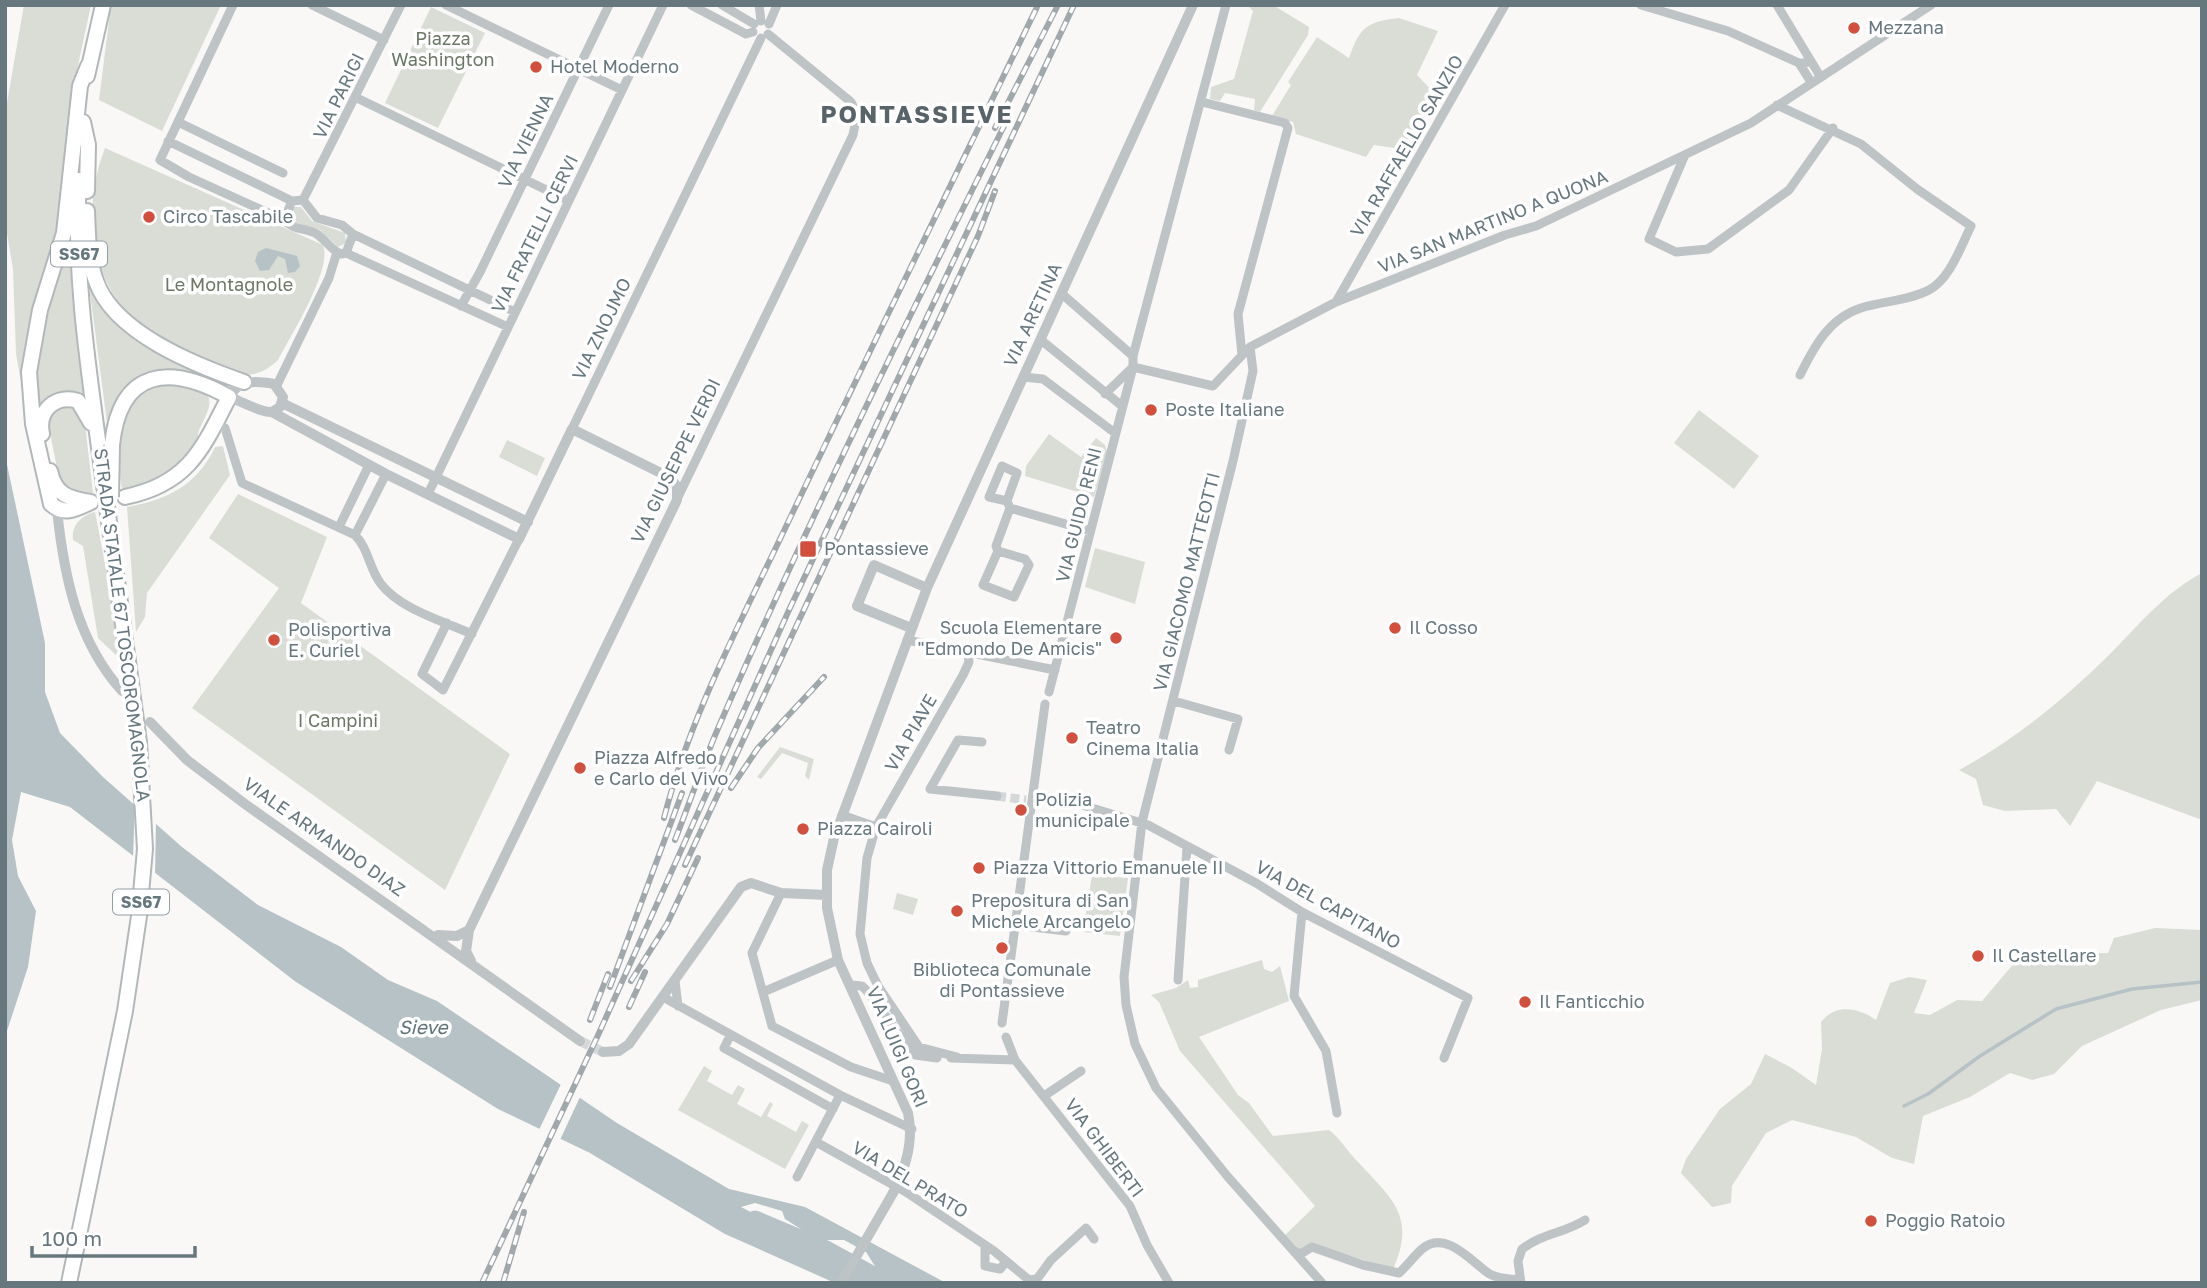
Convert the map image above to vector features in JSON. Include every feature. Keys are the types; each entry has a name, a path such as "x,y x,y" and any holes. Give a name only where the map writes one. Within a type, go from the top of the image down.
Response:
{"main road":[{"name":"STRADA STATALE 67 TOSCOROMAGNOLA","path":"69,1283 125,1011 145,863 144,781 110,516 105,445 91,384 79,252 83,122 88,66 103,5"},
{"path":"88,66 80,86 64,233 40,310 31,346 29,372 31,406 43,472 51,504 57,510 71,511 91,502 68,498 53,483 40,425 44,411 54,402 66,397 78,401 85,408 105,445"},
{"path":"83,122 88,145 87,207 91,258 102,294 123,321 147,337 244,382"},
{"path":"105,445 120,411 136,389 150,380 167,376 187,377 229,397 180,476 150,490 125,497"}],"street":[{"path":"233,5 160,160 189,177 285,220 290,226 314,233 341,253 508,327"},
{"path":"312,5 384,40"},
{"name":"VIA PARIGI","path":"303,200 357,98 401,5"},
{"path":"446,5 622,90"},
{"name":"VIA VIENNA","path":"461,306 609,5"},
{"name":"VIA FRATELLI CERVI","path":"428,494 663,5"},
{"path":"691,5 746,34 761,29"},
{"path":"722,5 761,29"},
{"path":"759,5 761,29"},
{"name":"VIA ZNOJMO","path":"447,622 422,674 443,690 528,522 761,29 777,5"},
{"name":"VIA ARETINA","path":"842,815 927,588 1193,5"},
{"name":"VIA GUIDO RENI","path":"1049,691 1133,367 1133,356 1226,5"},
{"name":"VIA RAFFAELLO SANZIO","path":"1336,302 1505,5"},
{"path":"1642,5 1728,31 1799,63 1813,64"},
{"path":"1777,5 1820,76"},
{"name":"VIA SAN MARTINO A QUONA","path":"1133,367 1213,386 1250,347 1336,302 1505,235 1535,226 1751,123 1931,5"},
{"name":"VIA GIUSEPPE VERDI","path":"471,961 466,942 469,930 853,135 857,114 851,102 761,29"},
{"path":"1799,63 1811,82"},
{"path":"357,98 569,201"},
{"path":"1202,102 1285,123 1288,128 1238,314 1242,355"},
{"path":"1777,105 1833,128 1861,144 1917,189 1971,226 1943,278 1931,289 1861,308 1843,317 1816,344 1800,375"},
{"path":"178,121 283,173"},
{"path":"1684,157 1649,239 1675,252 1688,253 1708,249 1789,190 1833,128"},
{"path":"168,141 292,201 303,200 317,218 342,225 353,234 515,313"},
{"path":"285,220 292,201"},
{"path":"277,385 341,253 353,234"},
{"path":"387,272 395,254"},
{"path":"1062,294 1133,356"},
{"path":"1041,340 1122,406"},
{"name":"VIA GIACOMO MATTEOTTI","path":"1250,347 1253,371 1174,701 1142,822 1124,977 1126,1005 1135,1044 1145,1070 1170,1106 1228,1177 1296,1250 1322,1283"},
{"path":"1105,394 1133,367"},
{"path":"1023,377 1043,379 1115,433"},
{"path":"277,385 244,382 233,388 229,397 254,405 262,412 272,412 386,474 519,539"},
{"path":"254,405 253,395 260,385"},
{"path":"272,412 282,402 282,393 277,385"},
{"path":"282,402 528,522"},
{"path":"306,432 313,418"},
{"path":"215,423 225,428 242,483 355,535 363,543 379,582 394,598 472,634"},
{"path":"572,429 671,478 690,474"},
{"path":"339,527 369,465"},
{"path":"355,535 386,474"},
{"path":"671,478 677,487 677,500"},
{"path":"68,498 57,510 69,579 83,636 96,660 122,691"},
{"path":"998,551 1025,559 1028,565 1014,597 983,585 998,551 996,546 1008,505 1090,531"},
{"path":"911,628 857,606 874,565 927,588"},
{"path":"907,640 1055,670"},
{"name":"VIA PIAVE","path":"957,1057 919,1047 878,986 867,963 860,934 867,858 876,827 963,675 969,662 968,654"},
{"path":"1174,701 1238,719 1229,750"},
{"path":"1002,1023 1030,798 1045,704"},
{"name":"VIALE ARMANDO DIAZ","path":"150,722 187,760 236,797 471,961 580,1041"},
{"path":"982,742 958,740 930,789 997,796"},
{"name":"VIA DEL CAPITANO","path":"1030,798 1069,801 1142,822 1256,883 1302,912 1468,998 1444,1058"},
{"path":"842,815 876,827"},
{"name":"VIA LUIGI GORI","path":"841,1283 900,1179 908,1156 912,1129 908,1113 838,961 827,895 827,870 842,815"},
{"path":"1178,980 1186,847"},
{"path":"603,1052 619,1051 629,1044 741,887 751,883 781,893 827,895"},
{"path":"781,893 752,953 772,1026 851,1067 893,1081"},
{"path":"1302,912 1294,996 1326,1051 1338,1113"},
{"path":"1016,925 1066,931"},
{"path":"429,932 446,937 457,936 469,930"},
{"path":"763,992 838,961"},
{"path":"675,981 678,1006"},
{"path":"851,985 862,986 867,991 915,1055 1015,1060"},
{"path":"663,997 840,1095 912,1129"},
{"path":"730,1035 724,1048 833,1109"},
{"name":"VIA GHIBERTI","path":"1006,1037 1015,1060 1130,1206 1147,1245 1169,1283"},
{"path":"1044,1096 1081,1071"},
{"path":"797,1177 840,1095"},
{"name":"VIA DEL PRATO","path":"816,1142 906,1192 994,1251 1005,1263 1000,1269 985,1266 985,1247"},
{"path":"1296,1250 1299,1255 1312,1247 1363,1265 1399,1273 1421,1249 1431,1244 1443,1243 1473,1259 1490,1274 1521,1281 1518,1261 1522,1249 1553,1231 1570,1230 1585,1220"},
{"path":"1005,1263 1030,1280 1037,1279 1051,1260 1086,1228 1094,1239"}],"green space":[{"path":"24,5 91,5 71,98 63,205 52,255 35,302 26,346 28,421 16,354 13,269 5,222 5,114"},
{"path":"111,5 221,5 162,131 99,100"},
{"path":"1247,5 1273,5 1309,27 1308,35 1260,112 1254,110 1255,99 1225,93 1220,101 1210,99 1211,87 1234,79 1253,11"},
{"name":"Piazza Washington","path":"431,7 485,33 438,128 385,103"},
{"path":"1399,18 1438,31 1417,75 1436,95 1401,149 1374,145 1366,157 1296,134 1293,122 1272,116 1291,85 1288,82 1317,37 1349,58 1357,39 1366,28"},
{"name":"Le Montagnole","path":"105,148 323,245 322,270 309,303 278,360 273,364 252,374 234,373 148,330 128,313 113,294 95,247 93,222 93,197"},
{"path":"293,207 301,207 312,221 345,233 346,243 338,247 320,230 293,222 290,216"},
{"path":"67,242 71,242 87,398 66,395 37,412 39,346 47,306"},
{"path":"94,283 103,302 205,371 203,377 166,371 111,415 107,423 89,285"},
{"path":"164,381 205,390 208,395 209,408 193,451 177,469 156,481 122,489 118,455 121,425 135,400"},
{"path":"71,405 84,416 93,493 83,495 60,483 48,423 56,409"},
{"path":"1699,410 1759,456 1734,489 1674,443"},
{"path":"1049,434 1081,457 1096,438 1105,445 1107,452 1094,497 1025,476 1026,466"},
{"path":"507,440 545,458 537,476 499,457"},
{"path":"223,446 230,475 147,593 145,617 136,632 127,507 155,500 179,489 199,472 215,447"},
{"name":"I Campini","path":"238,494 327,537 301,603 510,754 445,890 192,708 279,588 209,538"},
{"path":"95,512 111,594 118,657 98,638 83,546 73,540 78,522"},
{"path":"1095,548 1145,562 1135,604 1085,587"},
{"path":"2202,573 2202,820 2097,781 2070,826 2056,809 2005,811 1983,805 1976,779 1959,770 2000,746 2038,718 2092,672 2152,610"},
{"path":"780,747 814,759 809,780 805,776 808,763 782,753 761,779 757,777"},
{"path":"1092,875 1128,878 1120,936 1083,932"},
{"path":"897,893 918,899 913,915 893,909"},
{"path":"2155,928 2202,930 2202,1000 2161,1010 2082,1046 2054,1074 2032,1080 2010,1073 1970,1097 1923,1116 1914,1164 1892,1158 1856,1137 1792,1120 1766,1133 1732,1186 1731,1203 1712,1207 1681,1173 1686,1159 1720,1109 1751,1084 1765,1054 1816,1085 1822,1049 1821,1022 1834,1012 1848,1009 1876,1020 1890,983 1909,977 1927,980 1914,1013 1930,1015 1957,1000 1982,1001 2022,954 2108,953 2114,938"},
{"path":"1262,960 1264,969 1272,972 1280,966 1289,1001 1199,1037 1238,1095 1249,1103 1273,1136 1329,1130 1381,1186 1397,1209 1401,1221 1400,1251 1393,1269 1318,1246 1297,1253 1281,1239 1315,1206 1180,1051 1159,1002 1151,995 1176,988 1188,980 1190,988 1198,987 1198,980"},
{"path":"704,1066 712,1071 707,1081 732,1095 738,1085 745,1089 737,1104 761,1117 770,1102 773,1104 767,1116 796,1132 802,1121 809,1125 785,1169 678,1110"}],"water":[{"path":"266,248 297,256 300,266 295,272 288,273 285,259 278,256 269,270 260,271 255,261 258,252"},
{"name":"Sieve","path":"5,455 45,643 45,692 60,733 103,777 182,847 258,905 341,947 388,980 437,1001 617,1123 729,1189 805,1207 946,1283 835,1283 725,1234 590,1153 498,1109 296,982 70,807 21,792 12,840 18,876 36,911 28,967 5,1037","holes":["755,1203 782,1211 785,1219 818,1240 844,1240 866,1252 880,1274 862,1271 860,1265 812,1254 795,1238 780,1231 776,1225 741,1207"]}],"pier":[{"path":"135,800 156,819 155,877 133,859"},
{"path":"562,1082 581,1095 559,1142 538,1132"}],"waterway":[{"path":"1904,1106 1928,1094 1980,1056 2056,1009 2132,989 2202,982"},
{"name":"Sieve","path":"755,1220 826,1250 886,1283"}],"tunnel":[{"path":"997,796 1026,800"},
{"path":"580,1041 603,1052"}],"railway":[{"path":"664,818 689,740 720,664 1038,5"},
{"path":"995,128 1058,5"},
{"path":"482,1283 599,1033 789,610 1074,5"},
{"path":"675,840 707,754 787,573 1006,122"},
{"path":"685,865 978,236 995,191"},
{"path":"731,788 758,748 824,677"},
{"path":"610,987 682,793"},
{"path":"631,981 667,924 698,858"},
{"path":"629,1007 645,972"},
{"path":"590,1020 608,974"},
{"path":"503,1283 524,1212"}],"place":[{"name":"Mezzana","path":"1854,28"},
{"name":"Hotel Moderno","path":"536,67"},
{"name":"Circo Tascabile","path":"149,217"},
{"name":"Poste Italiane","path":"1151,410"},
{"name":"Pontassieve","path":"808,549"},
{"name":"Il Cosso","path":"1395,628"},
{"name":"Scuola Elementare \"Edmondo De Amicis\"","path":"1116,638"},
{"name":"Polisportiva E. Curiel","path":"274,640"},
{"name":"Teatro Cinema Italia","path":"1072,738"},
{"name":"Piazza Alfredo e Carlo del Vivo","path":"580,768"},
{"name":"Polizia municipale","path":"1021,810"},
{"name":"Piazza Cairoli","path":"803,829"},
{"name":"Piazza Vittorio Emanuele II","path":"979,868"},
{"name":"Prepositura di San Michele Arcangelo","path":"957,911"},
{"name":"Biblioteca Comunale di Pontassieve","path":"1002,948"},
{"name":"Il Castellare","path":"1978,956"},
{"name":"Il Fanticchio","path":"1525,1002"},
{"name":"Poggio Ratoio","path":"1871,1221"}],"district":[{"name":"PONTASSIEVE","path":"917,115"}]}
